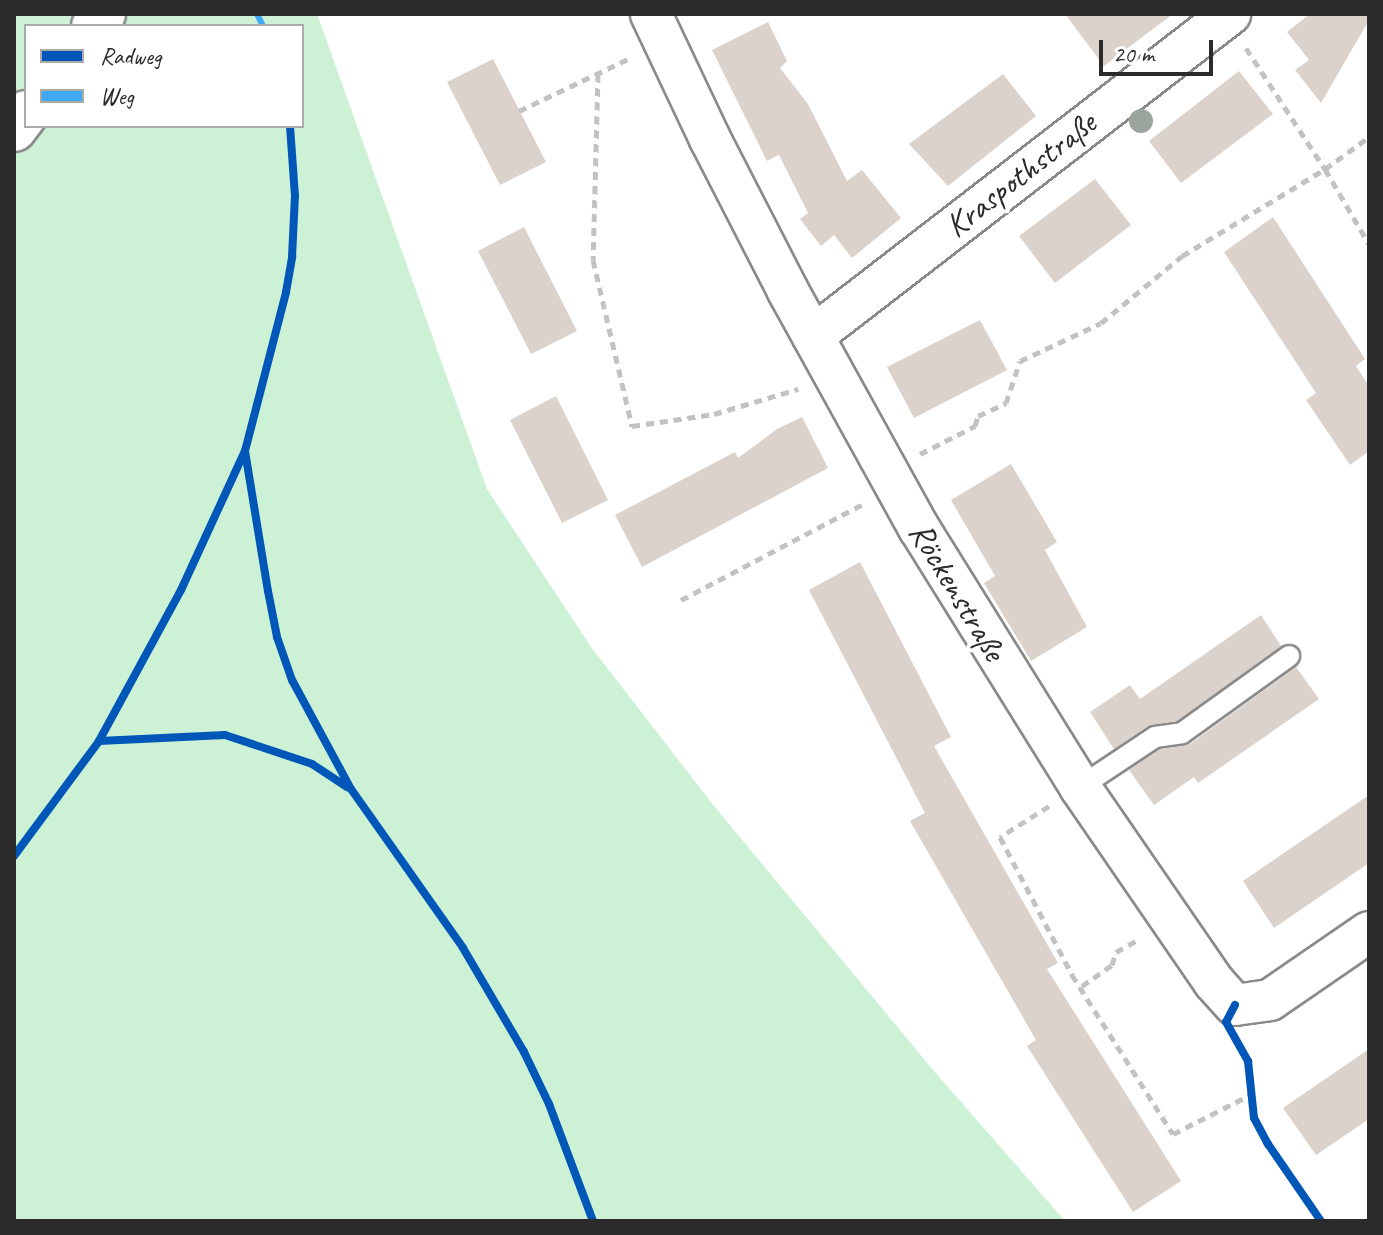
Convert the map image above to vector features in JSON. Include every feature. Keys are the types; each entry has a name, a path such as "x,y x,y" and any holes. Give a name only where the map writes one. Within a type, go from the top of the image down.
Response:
{"street":[{"name":"Kraspothstraße","path":"813,336 1228,16"},
{"name":"Röckenstraße","path":"658,28 710,139 836,379 987,642 1171,921 1235,1005 1270,1000 1369,932"}],"lane":[{"path":"1080,787 1155,737 1182,733 1289,656"}],"path":[{"path":"1228,16 1369,244"},
{"path":"519,111 598,74 658,28"},
{"path":"598,74 593,260 632,426 714,414 836,379"},
{"path":"681,600 975,426 978,416 1006,403 1020,361 1101,323 1182,256 1325,169 1369,137"},
{"path":"1080,787 1000,837 1072,975 1082,986 1173,1134 1252,1094"},
{"path":"1082,986 1112,965 1116,952 1171,921"}],"green space":[{"path":"14,14 317,14 487,489 591,647 710,801 933,1070 1065,1221 14,1221"}],"building":[{"path":"1065,14 1173,14 1104,66"},
{"path":"1310,14 1369,14 1369,20 1321,103 1295,70 1309,60 1287,32"},
{"path":"768,22 787,61 780,68 808,104 847,181 862,170 901,218 852,258 834,235 821,246 800,219 808,213 779,155 767,161 712,50"},
{"path":"493,59 546,162 500,185 447,82"},
{"path":"1239,71 1273,114 1181,183 1149,141"},
{"path":"1003,74 1036,116 948,186 909,144"},
{"path":"1095,179 1131,225 1055,283 1019,236"},
{"path":"1273,217 1365,359 1356,366 1369,386 1369,451 1350,465 1306,400 1316,393 1224,252"},
{"path":"524,227 577,331 531,354 478,251"},
{"path":"980,320 1007,370 914,418 887,367"},
{"path":"556,396 608,500 562,523 510,420"},
{"path":"802,417 828,468 642,567 615,515 735,452 738,458 777,429"},
{"path":"1011,464 1057,542 1045,550 1087,627 1031,661 984,583 995,576 951,500"},
{"path":"860,562 951,737 934,746 1058,963 1047,969 1181,1181 1133,1212 1027,1046 1036,1040 910,821 925,813 809,590"},
{"path":"1261,615 1281,646 1177,721 1148,726 1114,749 1090,712 1130,685 1140,699"},
{"path":"1296,667 1319,699 1198,783 1194,777 1154,805 1129,770 1160,749 1190,744"},
{"path":"1369,795 1369,863 1274,928 1243,881"},
{"path":"1369,1049 1369,1119 1316,1155 1283,1108"}],"marked path":[{"path":"257,14 262,24"}],"cycle path":[{"path":"14,856 99,741 181,590 245,451 286,292 292,257 295,196 290,128"},
{"path":"245,451 277,637 292,680 351,789 463,948 524,1052 549,1104 593,1221"},
{"path":"99,741 225,735 312,764 347,787"},
{"path":"1235,1005 1226,1022 1248,1061 1254,1118 1268,1144 1321,1221"}]}
